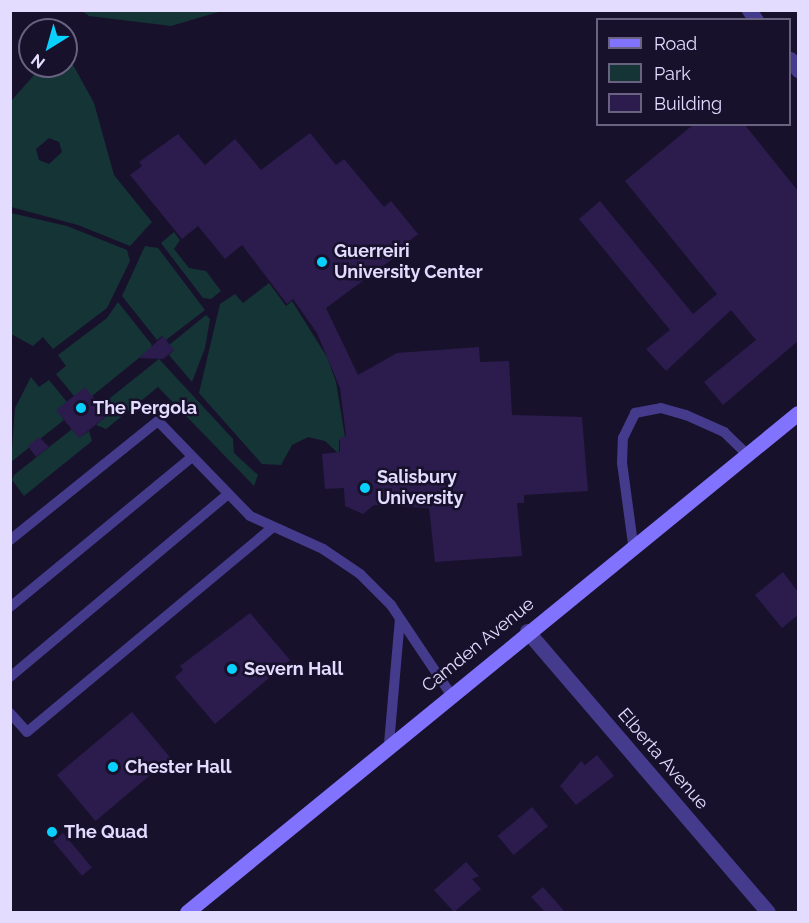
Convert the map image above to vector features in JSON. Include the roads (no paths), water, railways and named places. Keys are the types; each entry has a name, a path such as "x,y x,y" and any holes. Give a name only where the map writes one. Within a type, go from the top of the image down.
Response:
{"street":[{"name":"Camden Avenue","path":"187,912 450,693 798,413"},
{"name":"Elberta Avenue","path":"527,631 768,912"}],"lane":[{"path":"633,544 622,463 623,438 635,413 660,408 686,415 724,432 746,453"},
{"path":"10,540 158,421 250,516 323,549 360,574 400,619 450,693"},
{"path":"10,607 192,457"},
{"path":"10,677 228,494"},
{"path":"10,713 27,732 273,527"},
{"path":"389,744 400,619"}],"place":[{"name":"Guerreiri University Center","path":"322,262"},
{"name":"The Pergola","path":"81,408"},
{"name":"Salisbury University","path":"365,488"},
{"name":"Severn Hall","path":"232,669"},
{"name":"Chester Hall","path":"113,767"},
{"name":"The Quad","path":"52,832"}]}
